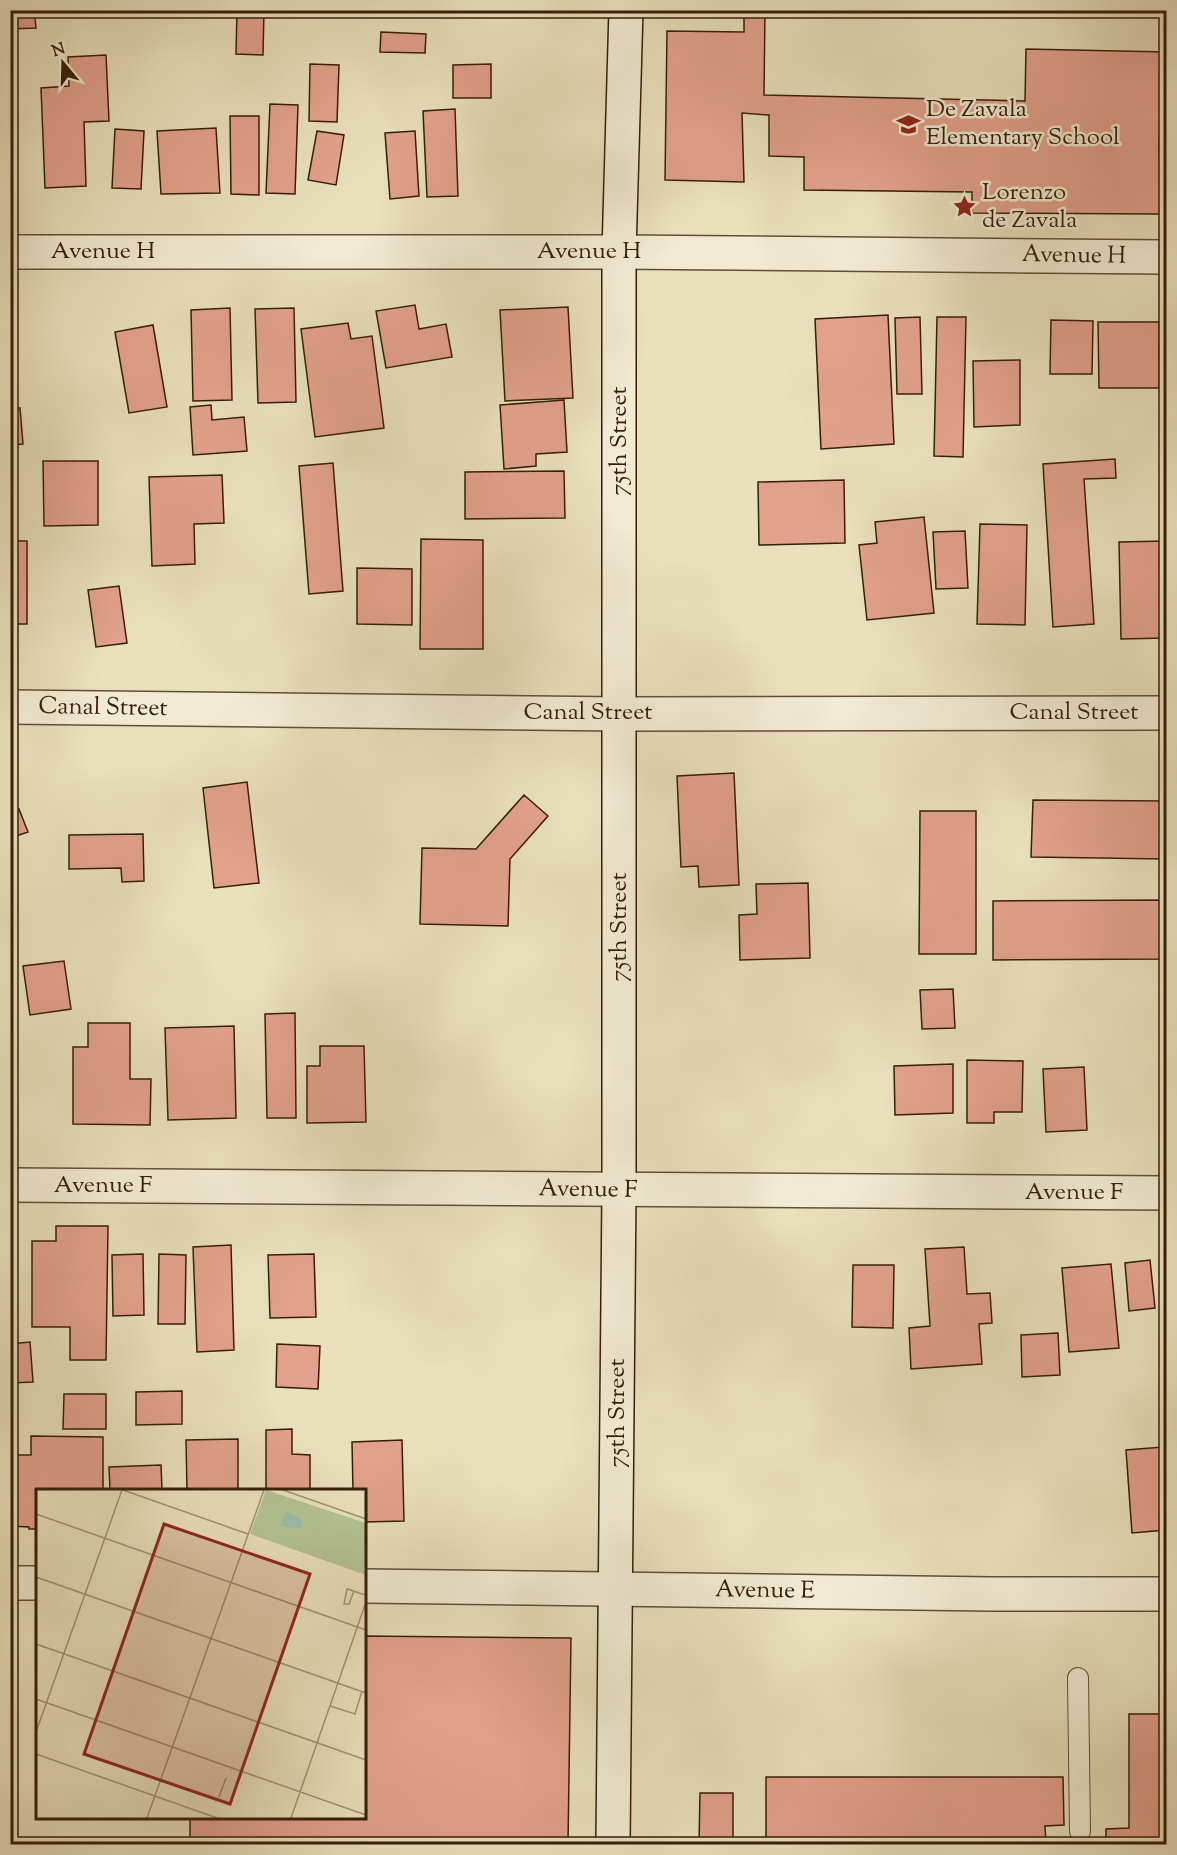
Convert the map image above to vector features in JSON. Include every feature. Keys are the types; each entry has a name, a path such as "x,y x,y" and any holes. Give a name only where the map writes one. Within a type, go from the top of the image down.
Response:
{"street":[{"name":"75th Street","path":"613,1845 620,1190 620,252 626,10"},
{"name":"Avenue H","path":"10,252 620,252 1167,257"},
{"name":"Canal Street","path":"10,707 620,714 1167,713"},
{"name":"Avenue F","path":"10,1185 1167,1193"},
{"path":"10,1583 36,1583"},
{"name":"Avenue E","path":"366,1586 1167,1594"}],"lane":[{"path":"1078,1678 1080,1832"}],"building":[{"path":"10,10 34,10 36,28 10,29"},
{"path":"237,10 264,10 263,55 236,54"},
{"path":"744,10 765,10 764,95 1025,101 1026,49 1166,52 1166,137 1159,137 1161,214 972,213 972,192 804,190 804,157 769,156 769,115 742,113 744,182 665,180 667,31 744,32"},
{"path":"381,32 426,34 425,53 380,52"},
{"path":"106,55 109,121 84,122 86,186 45,188 41,88 69,86 68,57"},
{"path":"310,64 339,65 337,122 309,121"},
{"path":"491,64 491,98 453,98 453,65"},
{"path":"10,92 15,183 10,183"},
{"path":"270,104 298,105 295,194 266,193"},
{"path":"455,109 458,196 427,197 423,111"},
{"path":"230,116 259,116 259,195 231,194"},
{"path":"216,128 220,193 161,194 157,131"},
{"path":"115,129 144,131 141,189 112,188"},
{"path":"317,131 344,135 336,185 308,180"},
{"path":"415,131 419,196 390,199 385,133"},
{"path":"415,305 419,329 446,324 452,357 386,368 376,311"},
{"path":"568,307 573,398 505,401 500,310"},
{"path":"230,308 232,400 193,401 191,310"},
{"path":"294,308 296,402 258,403 255,309"},
{"path":"888,315 894,444 821,449 815,319"},
{"path":"920,317 922,394 897,394 895,318"},
{"path":"937,317 966,317 963,457 934,456"},
{"path":"1051,320 1093,321 1092,374 1050,374"},
{"path":"1098,322 1159,322 1159,388 1099,388"},
{"path":"348,323 351,339 372,336 384,428 315,437 301,329"},
{"path":"153,325 167,407 129,413 115,332"},
{"path":"1020,360 1020,425 974,427 973,361"},
{"path":"564,400 567,452 536,454 536,466 504,469 500,405"},
{"path":"211,405 212,420 244,417 247,451 193,455 190,407"},
{"path":"10,408 20,408 23,444 10,445"},
{"path":"1115,459 1116,478 1084,479 1094,624 1053,627 1043,464"},
{"path":"43,461 98,461 98,525 44,526"},
{"path":"333,463 343,591 309,594 299,466"},
{"path":"564,471 565,518 465,519 465,472"},
{"path":"222,475 224,523 194,524 195,564 152,566 149,477"},
{"path":"844,480 845,543 759,545 758,482"},
{"path":"924,517 934,613 867,620 859,545 877,543 875,522"},
{"path":"980,524 1027,525 1025,625 977,624"},
{"path":"965,531 968,588 936,589 933,532"},
{"path":"421,539 483,540 483,649 420,649"},
{"path":"10,541 27,541 27,624 10,624"},
{"path":"1166,541 1166,638 1121,639 1119,542"},
{"path":"357,568 412,569 412,625 357,624"},
{"path":"119,586 127,643 96,647 88,590"},
{"path":"734,773 739,885 699,887 698,866 681,867 677,776"},
{"path":"247,782 259,883 214,888 203,788"},
{"path":"524,795 548,816 510,859 508,926 420,924 422,848 476,849"},
{"path":"1033,800 1166,801 1166,859 1031,857"},
{"path":"19,809 28,832 10,838 10,812"},
{"path":"920,811 976,811 976,954 919,954"},
{"path":"143,834 144,881 122,882 121,868 69,869 69,835"},
{"path":"808,883 810,958 740,960 739,915 757,914 756,884"},
{"path":"1166,900 1166,959 993,960 993,901"},
{"path":"64,961 71,1009 30,1015 23,966"},
{"path":"953,989 955,1028 922,1029 920,990"},
{"path":"295,1013 296,1118 267,1118 265,1014"},
{"path":"88,1023 130,1023 130,1079 151,1079 150,1125 73,1124 73,1047 88,1047"},
{"path":"234,1026 236,1118 168,1120 165,1028"},
{"path":"320,1046 364,1046 366,1122 307,1123 307,1066 320,1066"},
{"path":"967,1060 1023,1061 1022,1112 994,1112 994,1123 967,1123"},
{"path":"953,1064 953,1113 895,1115 894,1066"},
{"path":"1084,1067 1087,1130 1046,1132 1043,1069"},
{"path":"56,1226 108,1226 106,1360 70,1360 70,1327 32,1327 32,1241 56,1241"},
{"path":"231,1245 234,1350 197,1352 193,1247"},
{"path":"964,1247 967,1294 990,1293 992,1323 979,1324 982,1364 911,1369 909,1328 930,1326 925,1249"},
{"path":"143,1254 144,1315 113,1316 112,1255"},
{"path":"159,1254 186,1255 185,1324 158,1324"},
{"path":"314,1254 316,1317 270,1318 268,1255"},
{"path":"1150,1260 1155,1308 1129,1311 1125,1263"},
{"path":"1111,1264 1119,1348 1069,1352 1062,1268"},
{"path":"853,1265 894,1265 893,1328 852,1327"},
{"path":"1058,1333 1060,1375 1022,1377 1021,1335"},
{"path":"30,1342 33,1382 10,1383 10,1344"},
{"path":"277,1344 320,1346 318,1389 276,1387"},
{"path":"182,1391 182,1424 136,1425 136,1392"},
{"path":"64,1394 106,1394 106,1429 63,1429"},
{"path":"292,1429 292,1454 310,1455 310,1489 266,1489 266,1430"},
{"path":"31,1436 103,1437 103,1489 36,1489 36,1529 10,1526 10,1455 31,1455"},
{"path":"238,1439 238,1489 187,1489 186,1440"},
{"path":"402,1440 404,1521 366,1522 366,1489 353,1489 352,1442"},
{"path":"1163,1447 1166,1530 1132,1533 1126,1450"},
{"path":"161,1465 162,1489 110,1489 109,1467"},
{"path":"366,1636 571,1638 568,1844 190,1844 190,1819 366,1819"},
{"path":"1129,1714 1166,1714 1166,1844 1106,1844 1106,1829 1129,1828"},
{"path":"766,1777 1063,1777 1064,1825 1045,1826 1046,1844 766,1844"},
{"path":"700,1793 733,1793 733,1844 699,1844"}],"place":[{"name":"De Zavala Elementary School","path":"908,124"},
{"name":"Lorenzo de Zavala","path":"964,207"}]}
